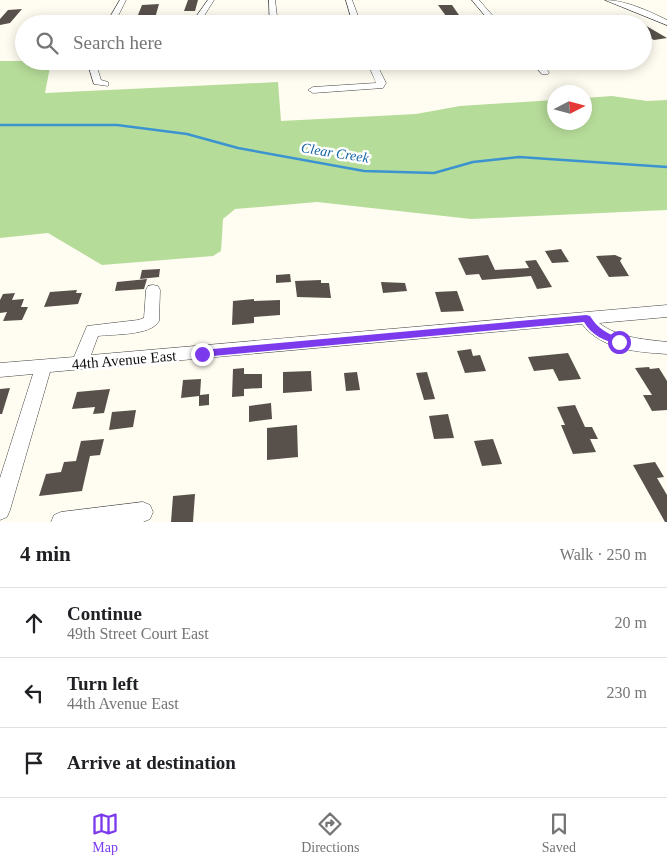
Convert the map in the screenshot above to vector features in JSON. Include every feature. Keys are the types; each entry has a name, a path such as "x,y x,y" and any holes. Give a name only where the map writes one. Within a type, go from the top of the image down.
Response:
{"street":[{"path":"115,15 123,0"},
{"path":"198,15 211,0"},
{"path":"272,0 273,15"},
{"path":"349,0 354,15"},
{"path":"475,0 488,15"},
{"path":"609,0 631,0"},
{"path":"609,0 650,15"},
{"path":"652,16 667,24"},
{"path":"94,70 97,82 105,84"},
{"path":"313,90 380,86 381,83 375,70"},
{"path":"80,364 92,330 140,326 151,321 153,290"},
{"name":"44th Avenue East","path":"0,370 667,312"},
{"path":"586,318 592,328 608,338 619,342 667,348"},
{"path":"0,510 44,366"},
{"path":"61,522 143,512"}],"green space":[{"path":"0,61 15,61 15,70 49,70 45,93 278,82 281,121 416,114 460,106 547,100 547,130 592,130 592,97 612,96 647,101 667,100 667,210 471,219 317,202 235,209 223,219 221,251 213,256 102,265 48,233 0,238"}],"building":[{"path":"188,0 198,0 195,11 184,11"},
{"path":"159,4 156,15 138,15 142,5"},
{"path":"438,5 452,5 459,15 445,15"},
{"path":"22,9 10,23 0,25 0,19 8,10"},
{"path":"652,29 667,38 652,39"},
{"path":"561,249 569,262 552,263 545,251"},
{"path":"488,255 495,270 529,268 525,261 536,260 552,287 537,289 531,276 482,280 479,274 466,275 458,258"},
{"path":"615,255 622,258 620,261 629,276 609,277 596,256"},
{"path":"160,269 159,277 140,279 142,270"},
{"path":"290,274 291,282 276,283 276,275"},
{"path":"147,279 144,289 115,291 117,282"},
{"path":"321,280 321,283 329,283 331,298 297,297 295,281"},
{"path":"381,282 405,283 407,291 383,293"},
{"path":"77,290 76,293 82,293 78,304 44,307 50,292"},
{"path":"457,291 464,311 441,312 435,292"},
{"path":"15,293 12,300 24,299 21,307 28,307 22,320 3,321 7,312 0,313 0,300 3,294"},
{"path":"254,299 254,301 280,300 280,315 254,317 254,323 232,325 233,301"},
{"path":"471,349 473,356 480,355 486,371 465,373 457,351"},
{"path":"568,353 581,379 559,381 553,369 534,371 528,357"},
{"path":"649,367 650,369 659,368 667,381 667,410 652,411 643,395 652,395 635,368"},
{"path":"244,368 244,374 262,374 262,388 244,389 244,396 232,397 233,369"},
{"path":"311,371 312,391 283,393 283,372"},
{"path":"357,372 360,390 346,391 344,373"},
{"path":"427,372 435,399 424,400 416,373"},
{"path":"201,379 200,395 209,394 209,405 199,406 199,396 181,398 183,380"},
{"path":"10,388 2,414 0,414 0,389"},
{"path":"110,389 104,413 93,414 95,407 72,409 77,392"},
{"path":"271,403 272,419 249,422 249,406"},
{"path":"575,405 585,427 592,427 598,439 590,439 596,452 573,454 561,425 565,425 557,407"},
{"path":"136,410 133,427 109,430 112,412"},
{"path":"448,414 454,438 434,439 429,416"},
{"path":"297,425 298,457 267,460 267,428"},
{"path":"104,439 100,455 90,456 82,491 39,496 46,474 61,472 64,462 76,461 81,441"},
{"path":"493,439 502,464 482,466 474,441"},
{"path":"655,462 664,477 657,478 667,495 667,522 665,522 633,465"},
{"path":"195,494 193,522 171,522 173,496"}],"waterway":[{"name":"Clear Creek","path":"0,125 117,125 187,134 238,148 364,171 434,173 473,162 519,157 667,167"}],"route":[{"path":"202,354 586,318 592,328 602,335 619,342"}]}
